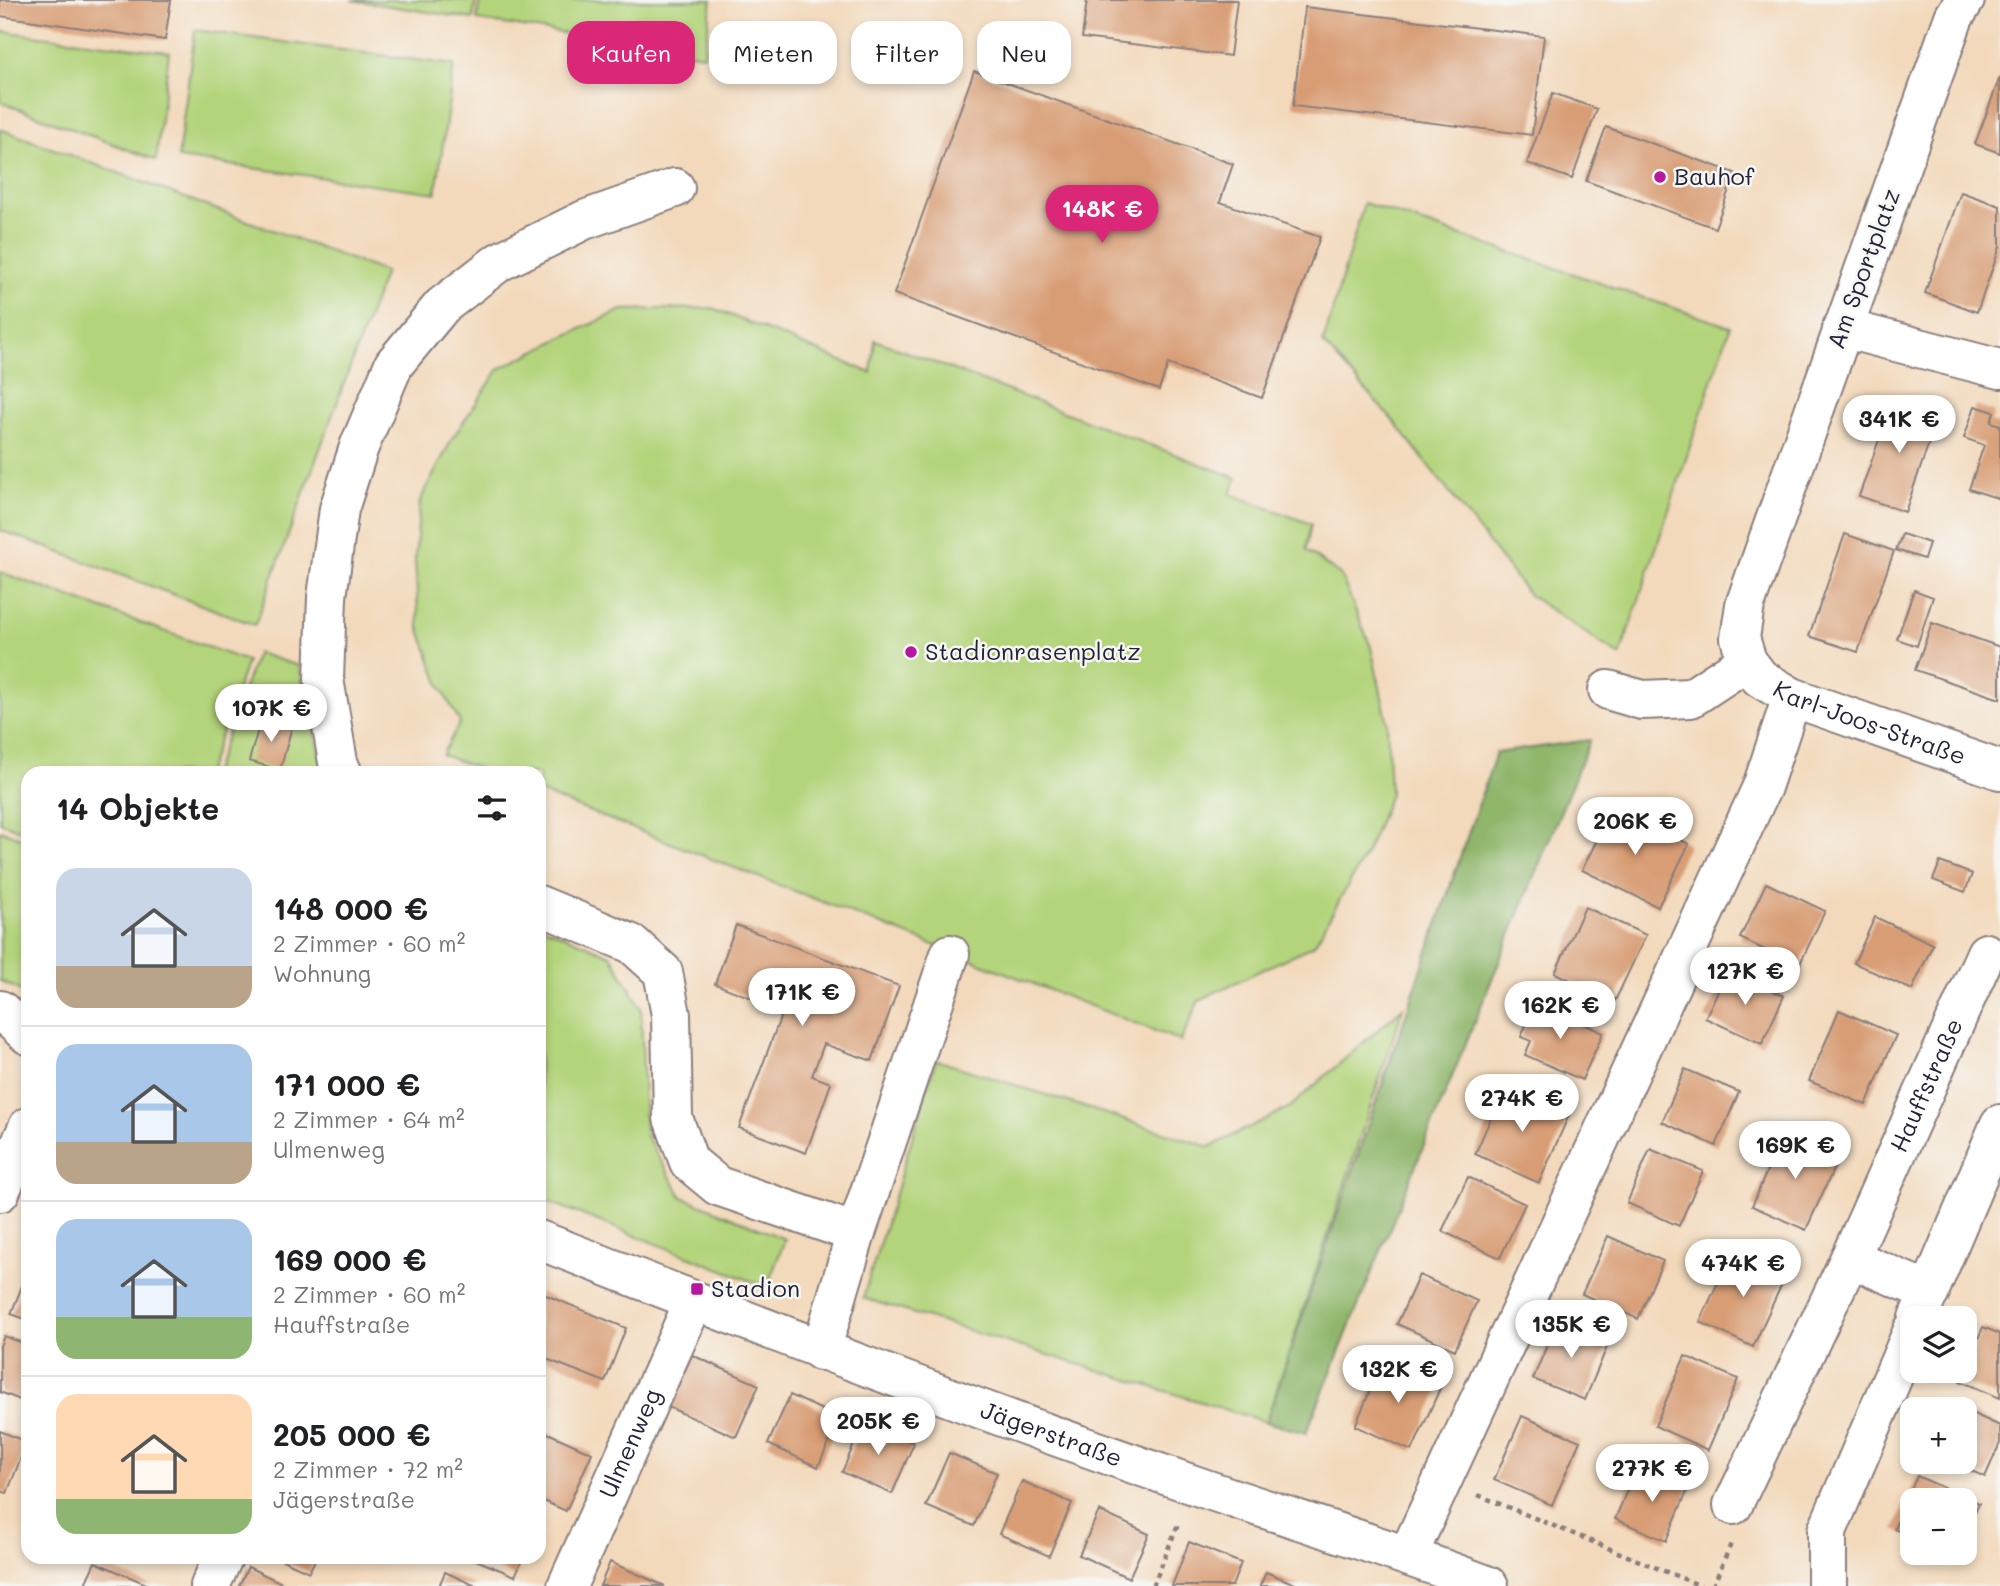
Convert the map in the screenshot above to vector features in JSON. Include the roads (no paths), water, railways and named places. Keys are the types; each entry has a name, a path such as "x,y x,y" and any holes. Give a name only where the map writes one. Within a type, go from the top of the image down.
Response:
{"street":[{"name":"Am Sportplatz","path":"1747,661 1740,638 1745,605 1954,18 1965,0"},
{"path":"340,766 324,679 327,597 339,509 359,447 394,364 442,306 499,262 584,220 675,188"},
{"path":"1842,328 2000,369"},
{"path":"1608,690 1642,700 1691,698 1747,661"},
{"name":"Karl-Joos-Straße","path":"1747,661 1760,678 1792,697 2000,770"},
{"path":"1408,1555 1762,787 1792,697"},
{"path":"546,908 632,944 663,972 671,1015 673,1118 690,1162 719,1186 856,1233"},
{"name":"Hauffstraße","path":"1733,1504 1850,1258 1986,953"},
{"path":"821,1351 856,1233 950,954"},
{"path":"0,1010 21,1029"},
{"path":"1850,1258 1924,1305 2000,1124"},
{"path":"0,1192 21,1143"},
{"name":"Jägerstraße","path":"546,1243 821,1351 1194,1485 1408,1555 1489,1586"},
{"name":"Ulmenweg","path":"567,1586 694,1300"},
{"path":"1827,1586 1827,1531 1900,1360"},
{"path":"210,1586 220,1564"}],"place":[{"name":"Bauhof","path":"1660,177"},
{"name":"Stadionrasenplatz","path":"911,652"},
{"name":"Stadion","path":"697,1289"}]}
